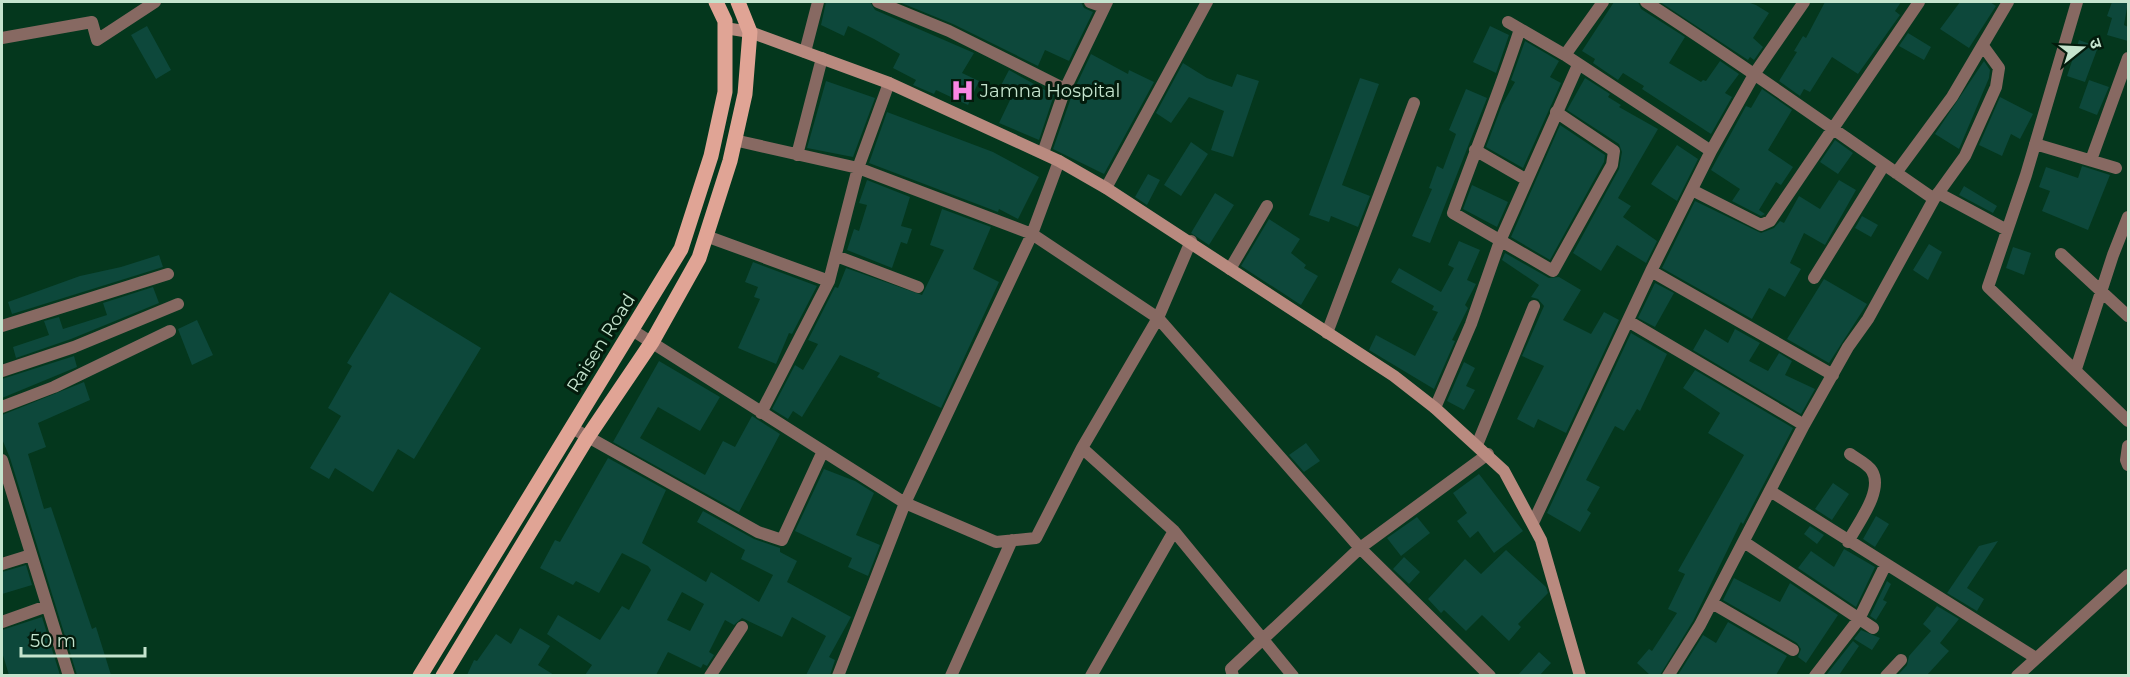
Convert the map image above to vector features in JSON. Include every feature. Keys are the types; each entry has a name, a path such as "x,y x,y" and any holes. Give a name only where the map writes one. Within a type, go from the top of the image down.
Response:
{"main road":[{"name":"Raisen Road","path":"420,675 681,249 711,156 725,92 725,28 716,2"},
{"path":"443,675 587,438 652,342 699,258 734,140 745,94 750,32 738,2"}],"street":[{"path":"2,38 92,22 97,40 155,2"},
{"path":"805,52 818,2"},
{"path":"878,2 949,31 1065,89"},
{"path":"1043,153 1065,89 1106,4 1090,2"},
{"path":"1106,188 1207,2"},
{"path":"1565,55 1603,2"},
{"path":"1646,2 1755,73 1831,131 1896,173 1936,196 2007,230"},
{"path":"1533,523 1651,271 1711,151 1755,73 1801,2"},
{"path":"1692,190 1761,225 1770,221 1919,2"},
{"path":"1896,173 1952,97 2008,2"},
{"path":"2077,2 2035,144 1988,287 2128,421"},
{"path":"1508,21 1565,55 1711,151"},
{"path":"725,28 750,32 889,83 1059,161 1191,241 1435,408 1504,471 1533,523 1541,540 1580,675"},
{"path":"1520,29 1497,101 1475,150 1454,213 1552,271 1612,165 1614,151 1556,112"},
{"path":"1668,675 1712,603 1804,425 1848,347 1868,320 1936,196 1965,156 1996,87 2000,68 1983,46"},
{"path":"797,155 822,58"},
{"path":"2091,160 2128,58"},
{"path":"1435,408 1471,324 1500,241 1578,65"},
{"path":"761,413 829,281 858,168 889,83"},
{"path":"1327,333 1414,103"},
{"path":"734,140 858,168 1032,234 1158,318 1360,548 1490,675"},
{"path":"2035,144 2116,168"},
{"path":"1475,150 1527,180"},
{"path":"838,675 905,503 1032,234 1059,161"},
{"path":"1814,278 1884,165"},
{"path":"1230,268 1267,206"},
{"path":"2076,369 2128,217"},
{"path":"706,237 829,281"},
{"path":"632,330 905,503 996,542 1036,538 1082,448 1158,318 1191,241"},
{"path":"2061,254 2128,316"},
{"path":"836,256 918,286"},
{"path":"1651,271 1833,375"},
{"path":"2,326 168,274"},
{"path":"2,371 74,347 178,304"},
{"path":"1478,445 1534,306"},
{"path":"1628,321 1804,425"},
{"path":"2,407 54,387 170,331"},
{"path":"572,428 758,532 782,540 823,451"},
{"path":"2128,446 2126,460 2128,465"},
{"path":"1082,448 1174,531 1293,675"},
{"path":"1233,675 1231,669 1261,639 1360,548 1488,454"},
{"path":"1848,542 1875,490 1876,480 1871,469 1850,454"},
{"path":"2,465 7,499 31,555 69,675"},
{"path":"1770,491 1885,566 2036,658"},
{"path":"1091,675 1174,531"},
{"path":"951,675 1012,540"},
{"path":"1744,542 1873,628"},
{"path":"2,564 31,555"},
{"path":"1815,675 1859,619 1885,566"},
{"path":"2017,675 2128,575"},
{"path":"1712,603 1793,650"},
{"path":"2,622 47,606"},
{"path":"710,675 742,627"},
{"path":"1886,675 1901,660"}],"building":[{"path":"826,2 870,2 875,10 974,53 962,73 979,81 968,105 936,90 934,94 913,85 916,80 893,68 900,54 874,39 848,26 844,36 821,25"},
{"path":"899,2 1081,2 1084,8 1093,12 1069,61 1045,50 1038,66 953,24"},
{"path":"1614,2 1638,2 1641,9 1685,37 1669,63 1701,82 1706,81 1720,61 1739,74 1725,93 1732,97 1711,134 1642,89 1644,86 1623,73 1618,80 1593,63 1595,59 1582,51"},
{"path":"1660,2 1747,2 1756,5 1769,13 1753,38 1763,47 1754,60 1750,57 1748,60"},
{"path":"1825,2 1901,2 1895,11 1900,15 1858,74 1832,57 1810,92 1804,89 1800,96 1779,81 1797,52 1794,51 1803,36 1806,38"},
{"path":"1960,2 1990,2 1996,6 1969,48 1940,29"},
{"path":"2112,2 2128,2 2124,25 2128,27 2128,41 2107,35 2112,18 2107,16"},
{"path":"147,26 171,70 156,79 131,35"},
{"path":"1490,26 1509,35 1496,73 1473,62"},
{"path":"1908,33 1931,47 1924,60 1899,46"},
{"path":"2079,40 2098,47 2085,82 2067,76"},
{"path":"1525,41 1559,61 1550,77 1561,83 1523,168 1486,147 1502,105 1515,82 1511,80"},
{"path":"1091,54 1128,74 1129,70 1154,82 1104,174 1053,149 1073,92"},
{"path":"1984,61 1990,70 1989,78 1959,149 1935,134"},
{"path":"1183,63 1207,78 1232,87 1237,74 1259,81 1233,157 1211,150 1224,111 1189,97 1171,123 1156,113"},
{"path":"1009,70 1054,95 1039,140 999,123 1010,100 997,93"},
{"path":"1360,78 1379,84 1342,185 1370,196 1358,227 1331,216 1329,222 1309,215"},
{"path":"1585,78 1610,94 1608,97 1621,105 1619,107 1658,129 1618,198 1631,206 1623,217 1657,241 1646,263 1617,245 1601,271 1573,253 1619,169 1622,152 1619,144 1567,110"},
{"path":"2089,80 2109,87 2097,115 2079,108"},
{"path":"826,81 875,98 853,157 807,148"},
{"path":"1466,89 1487,98 1430,243 1412,236 1432,189 1429,188 1437,166 1443,169 1456,134 1449,130"},
{"path":"1762,89 1792,110 1768,150 1793,167 1781,185 1776,182 1759,210 1765,214 1761,216 1732,201 1740,189 1711,170 1746,106 1751,108"},
{"path":"2000,97 2033,114 2020,139 2011,134 2002,156 1979,145"},
{"path":"887,112 993,152 1039,177 1018,219 999,209 998,212 869,163"},
{"path":"1560,125 1605,155 1604,162 1550,260 1511,237"},
{"path":"1835,140 1853,153 1838,174 1820,162"},
{"path":"1191,142 1208,154 1181,196 1164,185"},
{"path":"1677,145 1698,159 1677,201 1651,184"},
{"path":"2082,166 2110,175 2088,230 2042,211 2050,191 2039,187 2046,167 2078,178"},
{"path":"1148,174 1160,180 1147,205 1135,197"},
{"path":"867,180 910,197 901,226 912,229 907,244 901,242 892,268 847,250 854,229 859,231 867,205 859,203"},
{"path":"1839,180 1856,190 1825,245 1804,233 1790,263 1801,269 1785,297 1769,288 1752,319 1662,268 1695,201 1761,233 1774,228 1780,221 1784,223 1799,196 1820,209"},
{"path":"1472,185 1508,202 1497,227 1463,209"},
{"path":"1964,186 1997,206 1993,213 1959,195"},
{"path":"1215,193 1234,205 1209,245 1191,233"},
{"path":"942,209 991,227 973,269 999,282 941,408 877,377 880,373 840,355 802,417 793,411 788,419 772,409 795,365 803,370 818,344 808,340 835,287 838,288 846,268 922,295 944,250 930,245"},
{"path":"1862,216 1878,225 1871,237 1855,228"},
{"path":"1269,219 1300,239 1291,253 1306,265 1304,268 1318,276 1301,305 1241,266"},
{"path":"1459,241 1480,250 1467,280 1476,284 1465,305 1468,308 1452,340 1455,341 1434,389 1369,350 1376,335 1415,356 1438,312 1432,310 1434,306 1391,282 1399,268 1441,292 1454,268 1448,265"},
{"path":"1929,244 1942,252 1928,280 1913,270"},
{"path":"2013,247 2031,253 2024,275 2006,268"},
{"path":"1505,253 1549,278 1559,277 1581,290 1563,320 1591,334 1604,312 1619,320 1566,433 1538,419 1534,428 1517,419 1544,366 1522,356 1544,306 1538,299 1531,297 1539,285 1502,260"},
{"path":"159,255 163,267 12,314 8,302 80,276 121,267"},
{"path":"753,262 817,286 792,334 789,333 776,364 738,348 760,299 754,297 758,287 745,282"},
{"path":"1824,279 1867,304 1829,363 1787,339"},
{"path":"1655,283 1674,293 1655,327 1638,318"},
{"path":"153,287 159,303 71,339 16,358 13,347 49,335 44,321 59,317 63,329 107,315 103,303"},
{"path":"390,292 481,348 414,459 398,449 373,492 335,468 329,479 310,468 341,416 328,408 352,366 347,363"},
{"path":"197,320 213,355 192,365 178,329"},
{"path":"1705,329 1728,343 1735,329 1760,343 1749,361 1768,371 1779,353 1792,361 1785,375 1815,389 1801,414 1693,350"},
{"path":"1631,333 1667,354 1640,411 1637,409 1624,431 1615,426 1586,480 1600,487 1587,510 1591,513 1580,532 1547,513"},
{"path":"74,356 77,367 2,398 2,379"},
{"path":"659,361 720,397 700,431 658,407 640,438 705,475 723,441 735,447 752,416 780,434 739,512 613,442"},
{"path":"1464,362 1475,368 1466,386 1475,390 1464,410 1447,401"},
{"path":"1695,370 1793,428 1743,524 1741,522 1693,621 1660,675 1650,675 1637,663 1649,649 1652,651 1677,613 1668,609 1685,574 1678,571 1744,455 1708,433 1720,413 1683,388"},
{"path":"84,382 90,400 38,423 46,447 28,454 44,509 51,507 92,629 96,627 111,675 77,675 10,458 2,439 2,415"},
{"path":"1306,443 1320,461 1304,472 1289,455"},
{"path":"608,458 666,490 642,543 706,582 711,572 759,602 773,575 741,559 745,550 697,522 703,511 754,539 780,548 780,552 797,561 787,582 851,617 829,657 835,660 830,675 806,675 826,636 792,617 782,637 742,618 734,625 725,620 709,652 714,655 707,666 703,664 701,668 668,652 656,675 585,675 592,665 547,634 558,615 600,640 622,606 629,610 651,570 648,566 622,553 599,593 576,581 573,585 540,568 555,540 560,542","holes":["682,592 704,604 690,631 667,620"]},
{"path":"824,469 855,481 874,493 856,535 880,545 868,576 848,567 852,558 795,531"},
{"path":"1479,474 1523,531 1494,553 1478,531 1470,538 1457,521 1467,513 1453,493"},
{"path":"1833,483 1849,494 1832,520 1815,509"},
{"path":"1876,516 1889,524 1875,547 1863,539"},
{"path":"1417,517 1430,533 1401,556 1387,538"},
{"path":"1810,526 1824,535 1817,544 1804,534"},
{"path":"1998,541 1967,588 1984,599 1977,611 1947,593 1979,546"},
{"path":"1844,549 1875,567 1856,607 1798,568 1811,551 1834,567"},
{"path":"1506,550 1546,587 1548,593 1518,624 1521,627 1509,641 1482,615 1466,631 1444,610 1441,613 1428,599 1465,559 1481,574"},
{"path":"1404,557 1420,572 1409,584 1393,569"},
{"path":"26,565 32,585 2,594 2,572"},
{"path":"1734,578 1780,602 1790,583 1838,615 1806,663 1798,657 1801,649 1797,643 1723,600"},
{"path":"1887,581 1891,584 1883,600 1887,602 1876,620 1870,616"},
{"path":"1937,606 1959,619 1940,643 1949,651 1927,675 1898,675 1907,665 1909,656 1931,631 1923,624"},
{"path":"42,617 60,675 9,675 2,652 2,630"},
{"path":"1728,622 1787,656 1776,675 1678,675 1703,635 1716,643"},
{"path":"520,628 550,646 538,665 554,675 467,675 474,660 477,661 496,634 511,644"},
{"path":"1861,630 1880,638 1872,650 1854,639"},
{"path":"1853,641 1859,646 1839,675 1826,675"},
{"path":"1539,652 1551,663 1540,675 1518,675"}],"place":[{"name":"Jamna Hospital","path":"962,91"}]}
